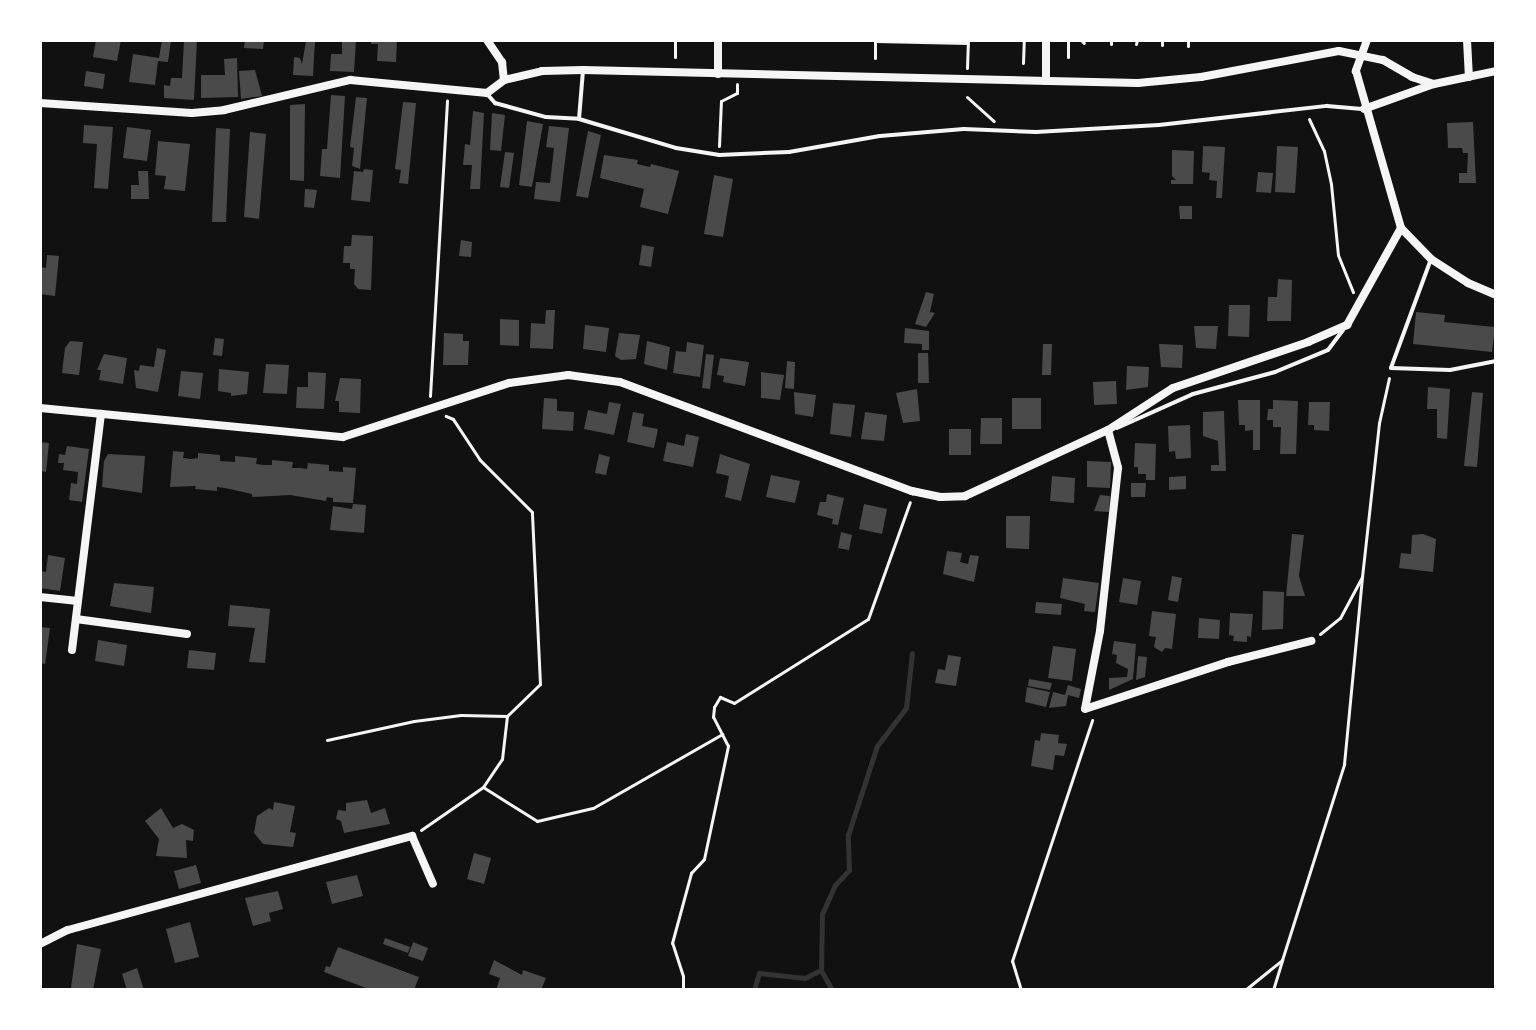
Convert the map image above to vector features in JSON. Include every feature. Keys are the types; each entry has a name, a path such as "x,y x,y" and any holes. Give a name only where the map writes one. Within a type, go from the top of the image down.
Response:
{"street":[{"path":"487,40 502,62 504,80"},
{"path":"718,40 718,74"},
{"path":"1046,40 1046,81"},
{"path":"1367,40 1356,71 1364,109 1401,228 1431,259 1468,283 1496,295"},
{"path":"1467,40 1469,77"},
{"path":"40,103 192,113 224,110 350,80 451,92 487,93 504,80 542,71 583,70 1138,83 1201,77 1339,51 1362,54 1434,84"},
{"path":"1364,109 1434,84 1496,71"},
{"path":"40,408 343,437 523,381 568,375 620,382 912,491 940,497 965,496 1108,430 1173,388 1308,342 1347,325 1401,228"},
{"path":"72,650 101,414"},
{"path":"1108,430 1118,468 1100,631 1085,709 1228,662 1311,641"},
{"path":"40,597 78,601"},
{"path":"76,619 187,634"},
{"path":"40,944 68,930 412,836 433,884"}],"lane":[{"path":"579,119 583,70"},
{"path":"487,93 495,103 533,113 579,119 676,148 719,155 789,152 880,136 964,129 1159,125 1327,106 1364,109"},
{"path":"1431,259 1391,368 1450,370 1496,361"},
{"path":"1108,430 1132,424 1193,394 1275,372 1328,350 1347,325"}],"path":[{"path":"675,40 675,57"},
{"path":"1023,63 1024,40"},
{"path":"1068,40 1068,57"},
{"path":"875,58 875,41 968,42 967,80"},
{"path":"719,155 721,101 737,93 737,74"},
{"path":"412,836 483,787 502,759 507,716 540,684 532,512 480,460 453,419 429,409 451,92"},
{"path":"967,97 1004,130"},
{"path":"1304,108 1324,151 1341,269 1360,301"},
{"path":"1273,990 1344,764 1379,423 1391,368"},
{"path":"683,990 683,976 672,943 691,873 704,859 728,746 713,717 720,697 734,703 868,619 905,521 912,491"},
{"path":"1311,641 1340,618 1362,577"},
{"path":"327,740 379,726 445,717 507,716"},
{"path":"1021,990 1012,961 1092,720"},
{"path":"483,787 537,821 593,808 722,734"},
{"path":"1245,990 1282,960"}],"building":[{"path":"96,40 121,40 117,61 93,57"},
{"path":"162,40 171,40 168,62 158,61 155,85 129,82 133,54 159,58"},
{"path":"184,40 197,40 194,100 164,98 164,85 170,86 171,78 182,78"},
{"path":"245,40 264,40 263,49 244,48"},
{"path":"342,40 356,40 354,72 330,71 331,54 342,54"},
{"path":"371,40 397,40 396,62 377,61 378,44 371,44"},
{"path":"306,41 315,41 313,76 293,75 294,57 300,58 302,64"},
{"path":"237,58 238,97 201,98 201,75 225,75 224,59"},
{"path":"255,70 262,96 241,99 239,71"},
{"path":"86,71 105,74 103,89 84,86"},
{"path":"331,95 345,96 340,178 320,176 322,149 327,149"},
{"path":"356,97 367,98 360,169 352,166 354,148 350,147"},
{"path":"403,102 416,103 408,184 399,183 401,170 395,169"},
{"path":"305,104 304,181 290,180 290,105"},
{"path":"473,111 484,113 480,189 470,189 472,165 463,165 465,144 470,145"},
{"path":"492,113 505,115 501,151 490,150"},
{"path":"527,121 543,124 532,187 519,185"},
{"path":"1473,122 1476,183 1459,183 1459,173 1467,173 1468,153 1463,153 1462,148 1448,148 1447,123"},
{"path":"84,125 113,127 108,189 94,188 97,144 83,143"},
{"path":"549,126 569,128 560,202 534,199 536,182 550,183 554,148 546,147"},
{"path":"127,127 151,130 147,161 123,158"},
{"path":"216,128 230,129 226,222 212,222"},
{"path":"588,131 601,135 588,198 576,196"},
{"path":"250,132 266,134 259,219 244,217"},
{"path":"158,141 190,144 185,191 164,189 166,176 155,175"},
{"path":"1203,146 1225,147 1222,198 1216,198 1217,181 1209,180 1210,173 1202,172"},
{"path":"1277,146 1298,147 1295,193 1275,192"},
{"path":"1172,150 1194,151 1193,184 1171,184 1171,180 1176,180 1172,176"},
{"path":"505,152 514,153 509,188 500,187"},
{"path":"604,155 679,171 668,214 640,207 644,189 600,178"},
{"path":"364,169 373,170 370,202 351,200 354,171 363,172"},
{"path":"138,171 148,171 149,199 131,199 131,185 139,185"},
{"path":"1258,172 1273,173 1271,193 1256,192"},
{"path":"714,175 733,179 723,237 704,234"},
{"path":"305,189 317,190 314,208 304,207"},
{"path":"1179,206 1192,206 1192,219 1180,219"},
{"path":"352,235 373,236 371,290 358,289 354,284 355,269 350,269 350,263 343,263 344,246 351,246"},
{"path":"461,240 472,242 471,257 459,256"},
{"path":"642,245 654,247 651,267 639,265"},
{"path":"47,255 59,256 55,296 40,294 40,267 46,268"},
{"path":"1278,279 1292,280 1291,321 1267,321 1268,297 1277,297"},
{"path":"926,292 934,294 930,312 935,313 926,327 915,324"},
{"path":"1229,305 1250,305 1249,337 1228,336"},
{"path":"546,310 555,310 553,349 530,348 531,323 545,324"},
{"path":"1416,312 1445,315 1444,322 1495,327 1492,352 1413,344"},
{"path":"500,319 519,320 519,346 500,345"},
{"path":"585,325 609,328 606,352 583,349"},
{"path":"1194,326 1218,326 1216,349 1196,348"},
{"path":"905,328 929,331 929,350 922,350 922,344 904,343"},
{"path":"444,333 463,334 463,341 469,341 468,365 443,365"},
{"path":"619,333 640,335 636,359 621,360 615,356"},
{"path":"215,338 224,339 222,356 213,355"},
{"path":"70,341 83,342 79,375 62,373 65,348"},
{"path":"647,341 670,347 667,370 644,364"},
{"path":"687,342 704,345 700,377 673,373 676,351 686,352"},
{"path":"1043,344 1052,344 1051,375 1042,375"},
{"path":"1159,344 1183,345 1182,368 1161,367"},
{"path":"157,348 166,350 158,392 136,388 134,370 139,371 140,365 154,367"},
{"path":"918,353 928,353 929,383 918,383"},
{"path":"104,354 127,358 123,384 99,380 101,370 97,370"},
{"path":"706,354 714,355 710,389 702,388"},
{"path":"720,358 749,362 745,386 723,382 724,376 717,375"},
{"path":"787,361 795,362 794,389 785,388"},
{"path":"266,364 289,365 287,394 263,393"},
{"path":"1127,366 1149,367 1148,387 1126,390"},
{"path":"219,369 249,372 247,394 231,396 231,393 218,391"},
{"path":"181,371 203,373 200,399 178,396"},
{"path":"308,372 326,373 324,409 296,408 297,387 308,387"},
{"path":"761,372 784,375 780,400 761,398"},
{"path":"340,378 361,379 360,413 339,412 339,401 335,401"},
{"path":"1116,381 1117,404 1094,405 1093,382"},
{"path":"1428,387 1450,389 1447,439 1437,438 1437,409 1427,409"},
{"path":"917,389 920,421 903,423 896,393"},
{"path":"794,392 816,395 813,417 795,414"},
{"path":"1472,392 1483,393 1477,467 1464,466"},
{"path":"544,398 557,399 557,411 574,412 573,431 542,429"},
{"path":"1012,398 1041,398 1041,429 1012,429"},
{"path":"1238,400 1260,400 1260,450 1253,450 1253,430 1245,431 1245,425 1239,425"},
{"path":"1273,400 1298,401 1296,454 1280,454 1281,427 1273,427 1273,420 1267,420 1268,409 1273,409"},
{"path":"609,402 621,404 614,435 584,429 588,410 607,414"},
{"path":"1309,402 1330,402 1329,431 1314,430 1314,425 1308,425"},
{"path":"833,403 855,405 851,437 830,434"},
{"path":"1224,411 1226,471 1211,471 1211,465 1219,465 1218,441 1203,436 1203,412"},
{"path":"633,412 644,414 642,426 658,429 654,448 627,442"},
{"path":"865,412 887,415 884,441 861,439"},
{"path":"981,418 1002,418 1002,444 980,444"},
{"path":"1190,425 1191,458 1176,459 1175,451 1169,452 1168,426"},
{"path":"949,429 971,429 971,455 949,455"},
{"path":"686,434 699,437 693,467 663,461 667,442 684,446"},
{"path":"40,442 49,443 46,472 40,471"},
{"path":"1135,443 1156,444 1155,480 1146,480 1146,474 1138,474 1138,467 1134,467"},
{"path":"67,446 89,449 82,502 69,500 71,483 77,484 78,472 63,470 64,463 58,463 59,454 65,455"},
{"path":"173,451 184,452 183,458 191,459 198,458 198,453 220,455 220,461 235,462 235,456 257,458 256,464 264,465 272,465 272,460 293,462 292,468 307,469 308,463 329,465 329,471 343,472 343,467 356,468 353,503 333,502 333,498 327,497 326,501 290,495 252,497 252,494 217,487 217,491 195,489 196,486 170,487"},
{"path":"108,454 145,456 142,493 102,487 104,461"},
{"path":"599,454 610,457 606,475 595,473"},
{"path":"720,454 750,464 741,501 725,497 729,476 716,473"},
{"path":"1087,461 1111,462 1110,488 1087,487"},
{"path":"771,475 800,481 795,503 766,497"},
{"path":"1052,476 1075,478 1074,503 1050,501"},
{"path":"1186,476 1186,489 1169,490 1169,477"},
{"path":"1131,483 1146,483 1145,497 1131,497"},
{"path":"827,494 844,498 838,525 832,524 833,519 817,515 820,502 826,502"},
{"path":"1100,495 1110,496 1109,512 1094,511"},
{"path":"353,504 366,505 364,533 330,530 333,506 352,509"},
{"path":"864,504 887,509 882,534 859,529"},
{"path":"1006,516 1030,516 1029,549 1006,548"},
{"path":"841,532 852,535 849,550 838,548"},
{"path":"1292,534 1304,535 1299,576 1305,596 1286,596"},
{"path":"1423,534 1436,539 1433,572 1399,568 1401,553 1411,554 1412,535"},
{"path":"947,551 962,553 960,562 968,564 970,555 979,556 974,582 943,574"},
{"path":"48,555 65,558 60,591 40,588 40,571 46,572"},
{"path":"1172,576 1182,578 1178,602 1168,600"},
{"path":"1063,578 1099,583 1095,612 1084,611 1085,604 1060,598"},
{"path":"1123,578 1141,581 1137,605 1119,602"},
{"path":"114,583 154,587 151,613 110,606"},
{"path":"1263,591 1284,592 1283,629 1262,630"},
{"path":"1036,602 1062,604 1061,615 1035,613"},
{"path":"230,605 270,609 265,663 249,662 255,628 228,626"},
{"path":"1152,611 1176,614 1172,649 1165,648 1162,652 1154,647 1156,637 1149,636"},
{"path":"1230,613 1253,614 1251,637 1247,636 1247,642 1233,641 1234,636 1229,635"},
{"path":"1199,618 1220,620 1219,639 1198,638"},
{"path":"40,627 50,628 45,664 40,663"},
{"path":"98,640 127,645 124,666 95,661"},
{"path":"1114,641 1136,644 1133,679 1109,690 1109,678 1127,677 1128,669 1116,663 1117,655 1112,654"},
{"path":"1053,646 1076,649 1072,681 1048,678"},
{"path":"189,650 216,653 214,670 187,668"},
{"path":"948,655 961,657 956,686 935,683 938,669 945,670"},
{"path":"1138,656 1147,657 1145,677 1136,680"},
{"path":"1029,679 1052,683 1050,690 1028,686"},
{"path":"1068,685 1081,689 1079,698 1068,695 1066,706 1049,708 1053,692 1065,695"},
{"path":"1027,687 1050,692 1046,707 1025,702"},
{"path":"1041,733 1059,735 1058,743 1067,744 1064,756 1055,755 1053,770 1031,766 1035,740 1040,741"},
{"path":"367,800 371,813 385,808 390,824 344,833 341,821 336,819 338,810 346,811 346,803"},
{"path":"274,802 295,806 290,832 296,833 293,847 263,844 254,833 257,816 269,808 273,810"},
{"path":"161,808 173,828 182,824 194,830 193,841 186,840 187,858 156,856 159,839 145,821"},
{"path":"474,853 491,858 484,884 467,879"},
{"path":"196,865 201,883 179,889 174,871"},
{"path":"357,875 363,896 332,904 326,882"},
{"path":"278,891 283,909 269,913 271,921 253,926 245,898"},
{"path":"190,922 199,957 175,963 166,929"},
{"path":"385,938 410,947 408,953 383,944"},
{"path":"413,942 428,948 423,961 408,956"},
{"path":"77,944 101,949 93,990 71,988"},
{"path":"338,947 419,977 414,990 371,990 324,972 326,966 330,967"},
{"path":"494,960 522,975 523,970 546,978 541,990 496,990 500,978 489,974"},
{"path":"137,968 144,990 127,990 122,974"}],"waterway":[{"path":"832,990 821,970 822,914 835,885 849,870 848,835 877,746 906,708 912,653"},
{"path":"754,990 759,973 805,978 821,970"}]}
